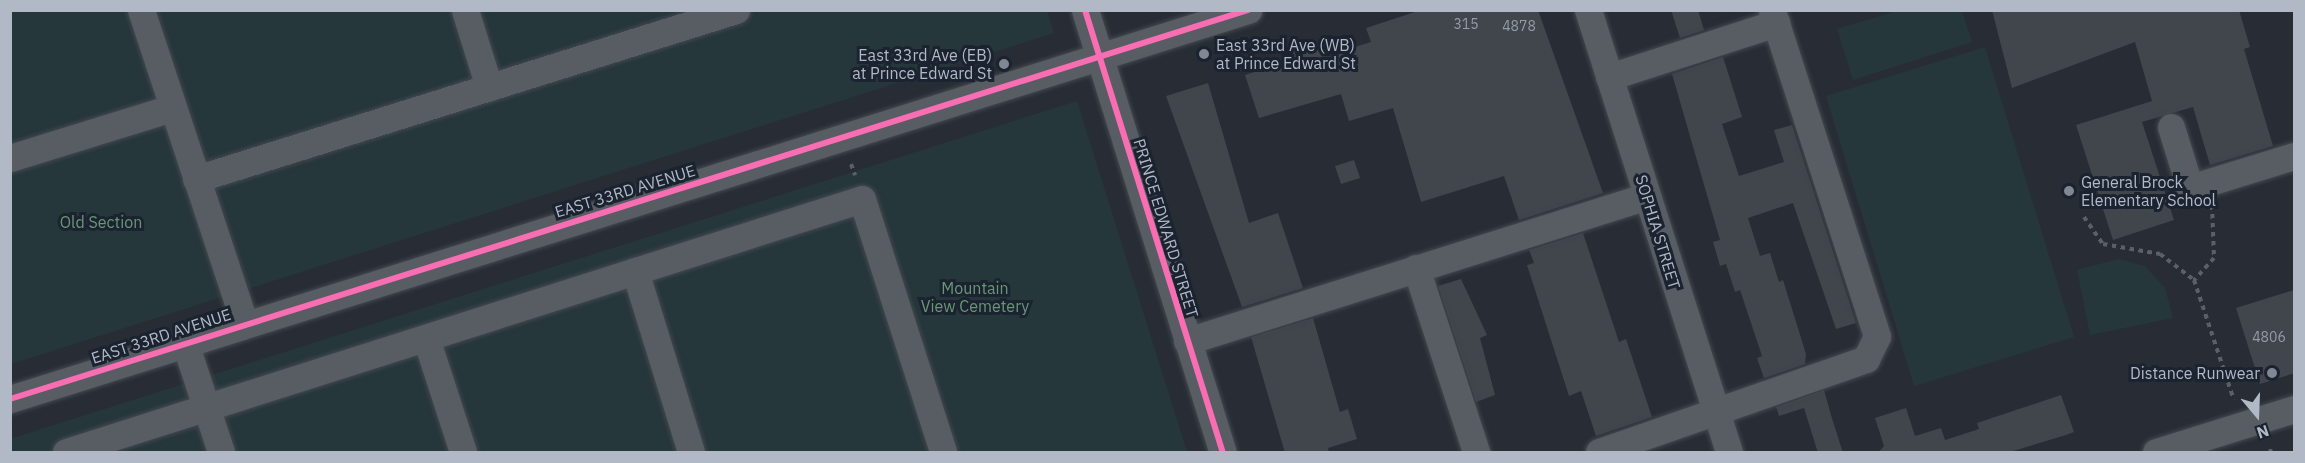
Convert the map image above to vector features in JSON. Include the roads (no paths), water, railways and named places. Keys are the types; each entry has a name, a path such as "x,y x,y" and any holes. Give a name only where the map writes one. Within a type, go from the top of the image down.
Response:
{"street":[{"path":"141,10 195,179 245,324"},
{"path":"465,10 489,87"},
{"path":"195,179 736,10"},
{"name":"PRINCE EDWARD STREET","path":"1085,10 1223,453"},
{"name":"EAST 33RD AVENUE","path":"10,399 185,342 1248,10"},
{"name":"SOPHIA STREET","path":"1588,10 1728,453"},
{"path":"1599,453 1866,359 1877,336 1774,17 1609,77"},
{"path":"10,158 172,108"},
{"path":"2171,128 2190,188 2295,156"},
{"path":"1187,340 1647,196"},
{"path":"66,453 862,199 943,453"},
{"path":"1416,268 1476,453"},
{"path":"634,272 691,453"},
{"path":"426,338 464,453"},
{"path":"185,342 221,453"},
{"path":"2156,453 2295,409"}],"place":[{"name":"East 33rd Ave (WB) at Prince Edward St","path":"1204,54"},
{"name":"East 33rd Ave (EB) at Prince Edward St","path":"1004,64"},
{"name":"General Brock Elementary School","path":"2069,191"},
{"name":"Distance Runwear","path":"2272,373"}],"park label":[{"name":"Old Section","path":"101,222"},
{"name":"Mountain View Cemetery","path":"975,297"}]}
